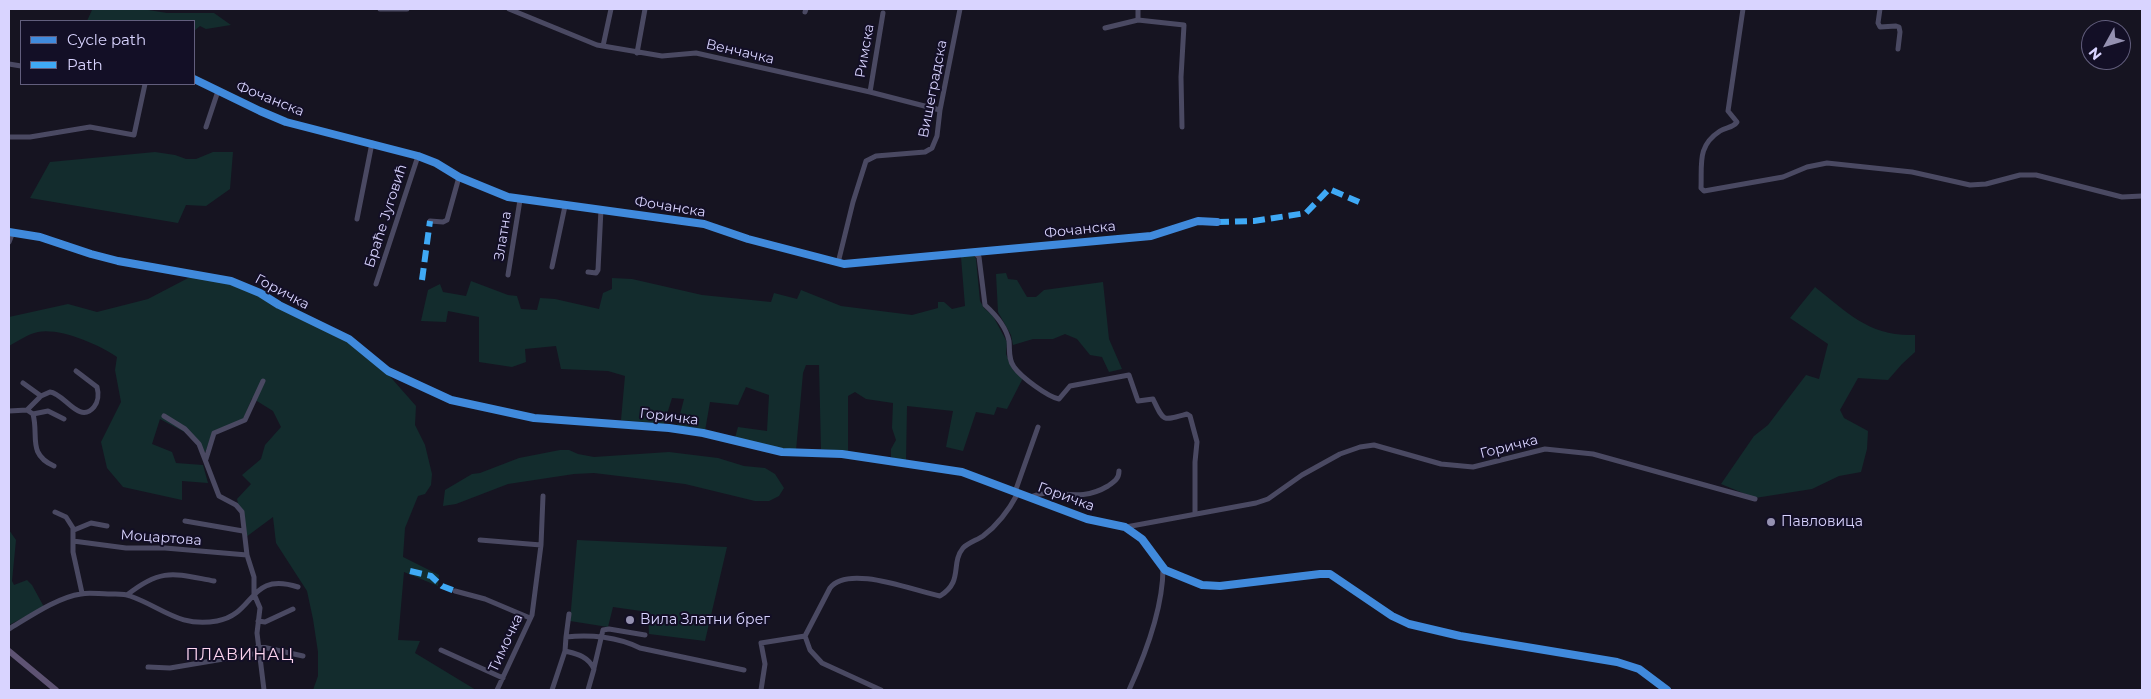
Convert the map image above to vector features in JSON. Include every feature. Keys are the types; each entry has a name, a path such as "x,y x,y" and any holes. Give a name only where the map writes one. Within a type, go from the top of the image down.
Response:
{"main road":[{"path":"9,651 56,690"}],"street":[{"path":"380,9 407,9"},
{"name":"Венчачка","path":"509,9 602,46 662,56 696,53 870,92 940,110"},
{"path":"602,46 611,9"},
{"path":"637,53 645,9"},
{"name":"Вишеградска","path":"838,263 853,202 866,161 876,156 925,152 930,150 937,136 940,110 960,9"},
{"path":"1138,9 1138,20"},
{"path":"1743,9 1728,112 1738,122 1734,126 1722,130 1705,144 1701,188 1704,191 1783,177 1807,167 1827,163 1912,172 1970,185 1986,184 2020,175 2036,175 2122,197 2142,196"},
{"path":"1880,9 1878,23 1880,27 1899,27 1898,49"},
{"name":"Римска","path":"870,92 883,13"},
{"path":"1105,28 1138,20 1184,25 1181,77 1182,127"},
{"name":"Фочанска","path":"195,80 286,122 418,156 495,193 520,200 601,209 704,224 748,239 838,263 862,264 1150,236 1198,221 1217,222"},
{"path":"9,137 30,137 90,128 134,135 137,131 146,85"},
{"path":"206,127 218,91"},
{"path":"357,219 372,143"},
{"name":"Браће Југовић","path":"376,284 418,156"},
{"path":"430,221 443,222 447,220 459,177"},
{"name":"Златна","path":"508,275 520,200"},
{"path":"552,267 565,206"},
{"path":"588,272 596,273 598,270 601,209"},
{"path":"9,242 11,232"},
{"name":"Горичка","path":"11,232 40,237 109,259 231,281 260,293 279,305 349,339 385,370 451,400 534,418 662,427 703,433 782,452 842,454 962,472 1087,519 1125,528 1142,539 1163,568 1188,580 1213,586 1330,574 1392,616 1409,624 1460,636 1497,641 1552,653 1573,654 1617,662 1639,670 1667,690"},
{"path":"976,253 979,258 985,306 996,315 1004,328 1009,342 1008,353 1015,368 1034,385 1059,399 1070,386 1129,375 1138,401 1153,399 1158,414 1165,418 1171,419 1188,414 1190,416 1197,442 1195,514"},
{"path":"27,410 41,396 54,392 77,411 86,412 92,409 97,400 97,388 76,371"},
{"path":"206,459 214,433 246,419 263,381"},
{"path":"24,383 41,396"},
{"path":"9,411 27,410 33,414 36,425 35,447 43,458 54,466"},
{"path":"33,414 48,411 64,418"},
{"path":"164,416 192,434 206,459 218,494 236,505 242,512 247,555 254,576 254,594 260,608 258,646 264,690"},
{"name":"Горичка","path":"805,636 830,588 842,579 859,578 940,596 947,591 954,580 962,550 983,536 1004,516 1016,493 1038,427"},
{"name":"Горичка","path":"1125,528 1256,503 1268,499 1302,475 1353,449 1374,445 1441,464 1473,467 1545,449 1593,454 1755,499"},
{"name":"Горичка","path":"1030,497 1045,493 1076,496 1090,494 1115,482 1119,476 1119,471"},
{"name":"Тимочка","path":"497,690 530,618 541,545 543,496"},
{"path":"55,512 66,516 74,530 73,552 82,593"},
{"path":"185,522 243,531"},
{"path":"74,530 91,523 107,526"},
{"path":"480,540 541,545"},
{"name":"Моцартова","path":"73,541 126,548 165,548 247,555"},
{"path":"1129,690 1157,612 1162,590 1163,568"},
{"path":"127,595 147,582 167,574 214,581"},
{"path":"9,629 67,597 82,593 127,595 178,619 202,622 226,618 246,604 259,589 278,582 298,587"},
{"path":"456,591 485,599 530,618"},
{"path":"258,621 265,622 293,609"},
{"path":"552,690 565,651 569,614"},
{"path":"588,690 604,629 645,635"},
{"path":"566,637 582,635 601,637 744,670"},
{"path":"762,690 765,664 761,643 805,636 810,650 822,663 881,690"},
{"path":"258,646 302,656"},
{"path":"441,650 503,678"},
{"path":"565,651 582,655 594,669"},
{"path":"148,666 170,668 259,653"}],"green space":[{"path":"142,9 167,13 214,13 231,25 206,29 200,26 195,30 195,20 87,20 92,10"},
{"path":"155,152 186,159 196,159 213,152 233,152 230,189 206,206 186,205 178,223 30,198 50,162"},
{"path":"974,255 980,301 984,308 993,316 1007,342 1006,354 1013,370 1023,378 1007,409 997,407 994,415 976,412 963,451 946,447 953,411 907,406 906,461 891,457 891,449 896,440 892,428 893,403 866,399 855,392 848,396 848,451 821,449 819,365 806,365 803,373 796,450 776,448 735,438 738,427 767,431 769,395 746,387 738,405 710,402 705,431 677,426 684,399 672,398 664,424 621,420 625,376 608,371 561,369 556,346 525,349 526,362 512,367 479,362 479,317 448,311 446,322 421,321 428,290 440,284 443,292 466,296 471,281 508,295 517,296 521,309 537,310 540,298 555,299 599,309 603,293 612,289 612,278 632,279 702,295 771,302 774,293 797,299 801,290 841,306 912,315 938,308 938,302 944,302 952,309 965,306 961,257"},
{"path":"1006,273 1008,279 1017,280 1027,297 1036,297 1044,290 1103,282 1109,339 1122,369 1109,372 1102,357 1090,355 1077,339 1065,334 1053,339 1033,339 1013,345 1011,335 998,312 996,274"},
{"path":"192,276 231,283 340,335 386,372 416,406 415,425 425,445 432,474 431,485 425,494 418,496 405,528 403,557 439,575 438,586 404,572 398,640 420,641 415,653 476,690 313,690 318,676 318,652 307,591 276,543 273,517 246,537 237,499 251,484 242,475 261,459 265,445 281,427 273,411 252,398 243,420 213,431 205,453 190,435 160,419 152,444 172,452 176,463 203,465 208,483 182,481 182,500 123,487 107,468 101,442 121,402 115,370 117,357 89,342 57,332 34,333 9,346 9,317 68,304 97,312 148,299"},
{"path":"1815,287 1860,322 1872,328 1899,335 1915,335 1915,352 1888,380 1858,378 1840,410 1844,418 1868,431 1867,449 1861,472 1839,476 1812,489 1755,498 1721,484 1754,436 1768,425 1806,375 1819,379 1828,344 1790,318"},
{"path":"569,450 594,457 669,452 718,458 744,466 765,468 775,474 784,488 779,496 769,501 755,501 685,484 594,473 574,474 508,484 456,504 443,506 445,490 472,474 480,473 519,458"},
{"path":"9,530 16,540 12,581 14,585 27,580 32,585 44,607 9,625"},
{"path":"577,540 727,547 705,641 649,634 648,612 613,607 608,627 570,621"}],"marked path":[{"path":"1217,222 1254,221 1306,213 1329,189 1359,202"},
{"path":"422,280 430,221"},
{"path":"410,571 431,576 442,586 455,591"}],"cycle path":[{"path":"195,79 286,122 418,156 436,163 459,177 508,197 704,224 748,239 844,264 1151,236 1198,221 1217,222"},
{"path":"9,232 40,237 118,261 231,281 260,293 279,305 349,339 388,371 451,400 534,418 669,428 703,433 782,452 842,454 962,472 1087,519 1125,527 1142,539 1165,570 1202,585 1220,586 1330,574 1392,616 1409,624 1460,636 1617,662 1639,669 1667,690"}],"place":[{"name":"Павловица","path":"1771,522"},
{"name":"Вила Златни брег","path":"630,620"}],"district":[{"name":"ПЛАВИНАЦ","path":"240,655"}]}
